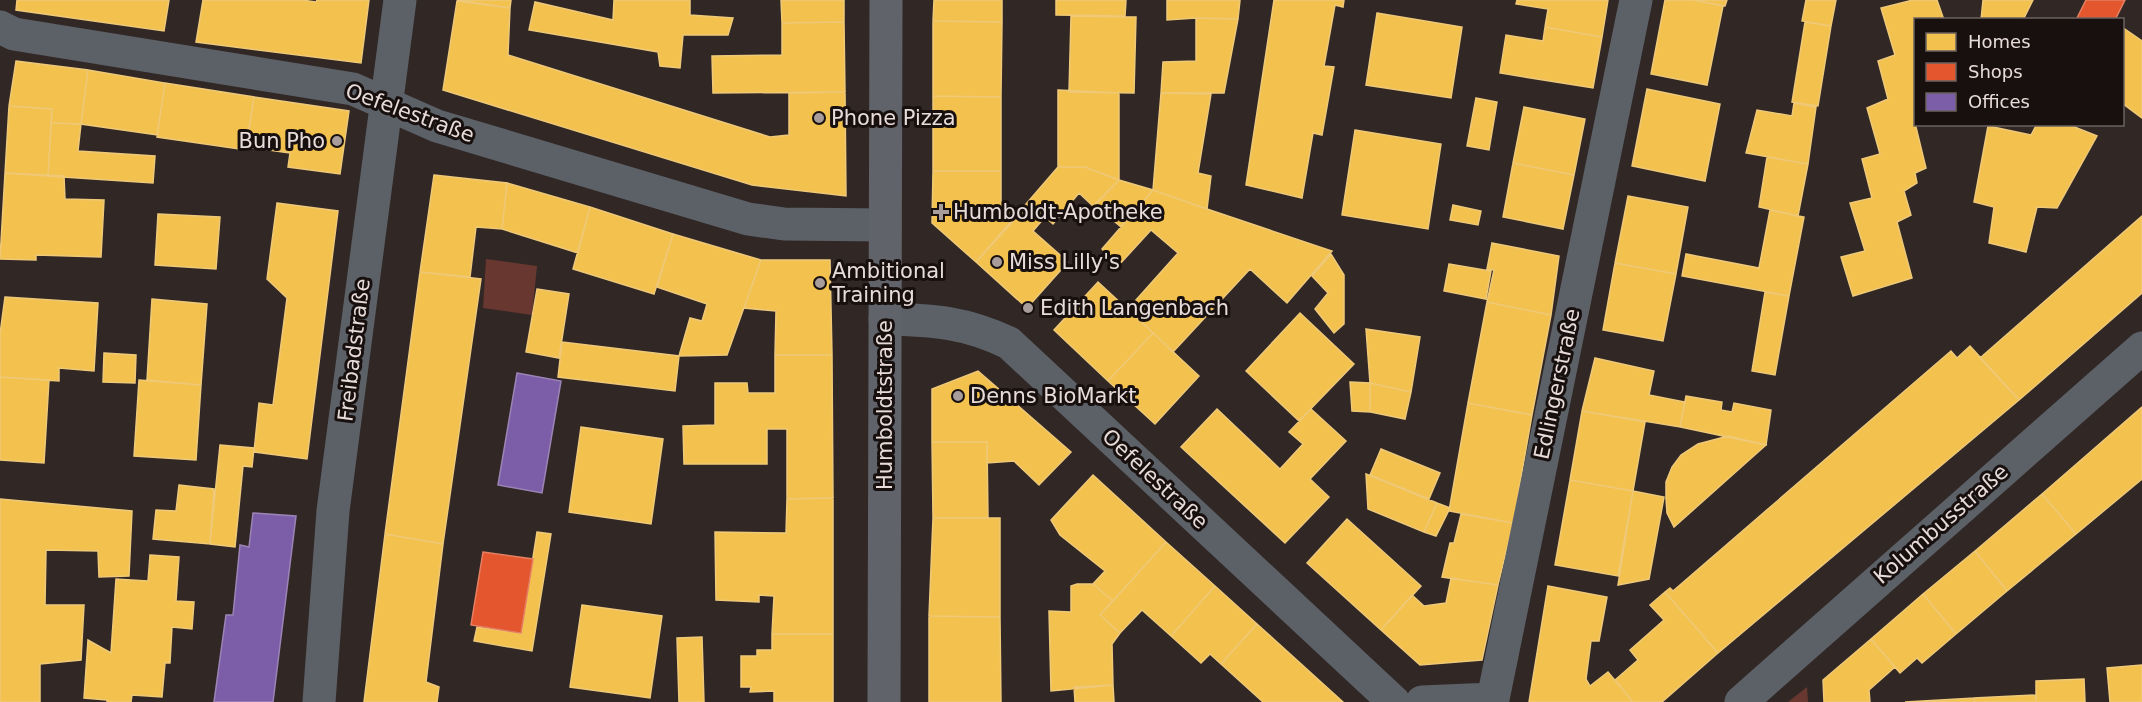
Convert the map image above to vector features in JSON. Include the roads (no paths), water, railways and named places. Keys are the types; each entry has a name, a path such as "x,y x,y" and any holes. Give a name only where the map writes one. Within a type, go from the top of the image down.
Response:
{"main road":[{"name":"Humboldtstraße","path":"884,702 886,0"}],"street":[{"name":"Freibadstraße","path":"319,702 333,511 400,0"},
{"name":"Edlingerstraße","path":"1422,702 1493,699 1636,0"},
{"name":"Oefelestraße","path":"0,27 14,34 353,89 436,126 748,219 784,224 885,225"},
{"name":"Oefelestraße","path":"885,319 937,321 983,331 1009,343 1394,702"},
{"name":"Kolumbusstraße","path":"1741,702 2142,348"}],"place":[{"name":"Phone Pizza","path":"819,118"},
{"name":"Bun Pho","path":"337,141"},
{"name":"Humboldt-Apotheke","path":"941,212"},
{"name":"Miss Lilly's","path":"997,262"},
{"name":"Ambitional Training","path":"820,283"},
{"name":"Edith Langenbach","path":"1028,308"},
{"name":"Denns BioMarkt","path":"958,396"}]}
